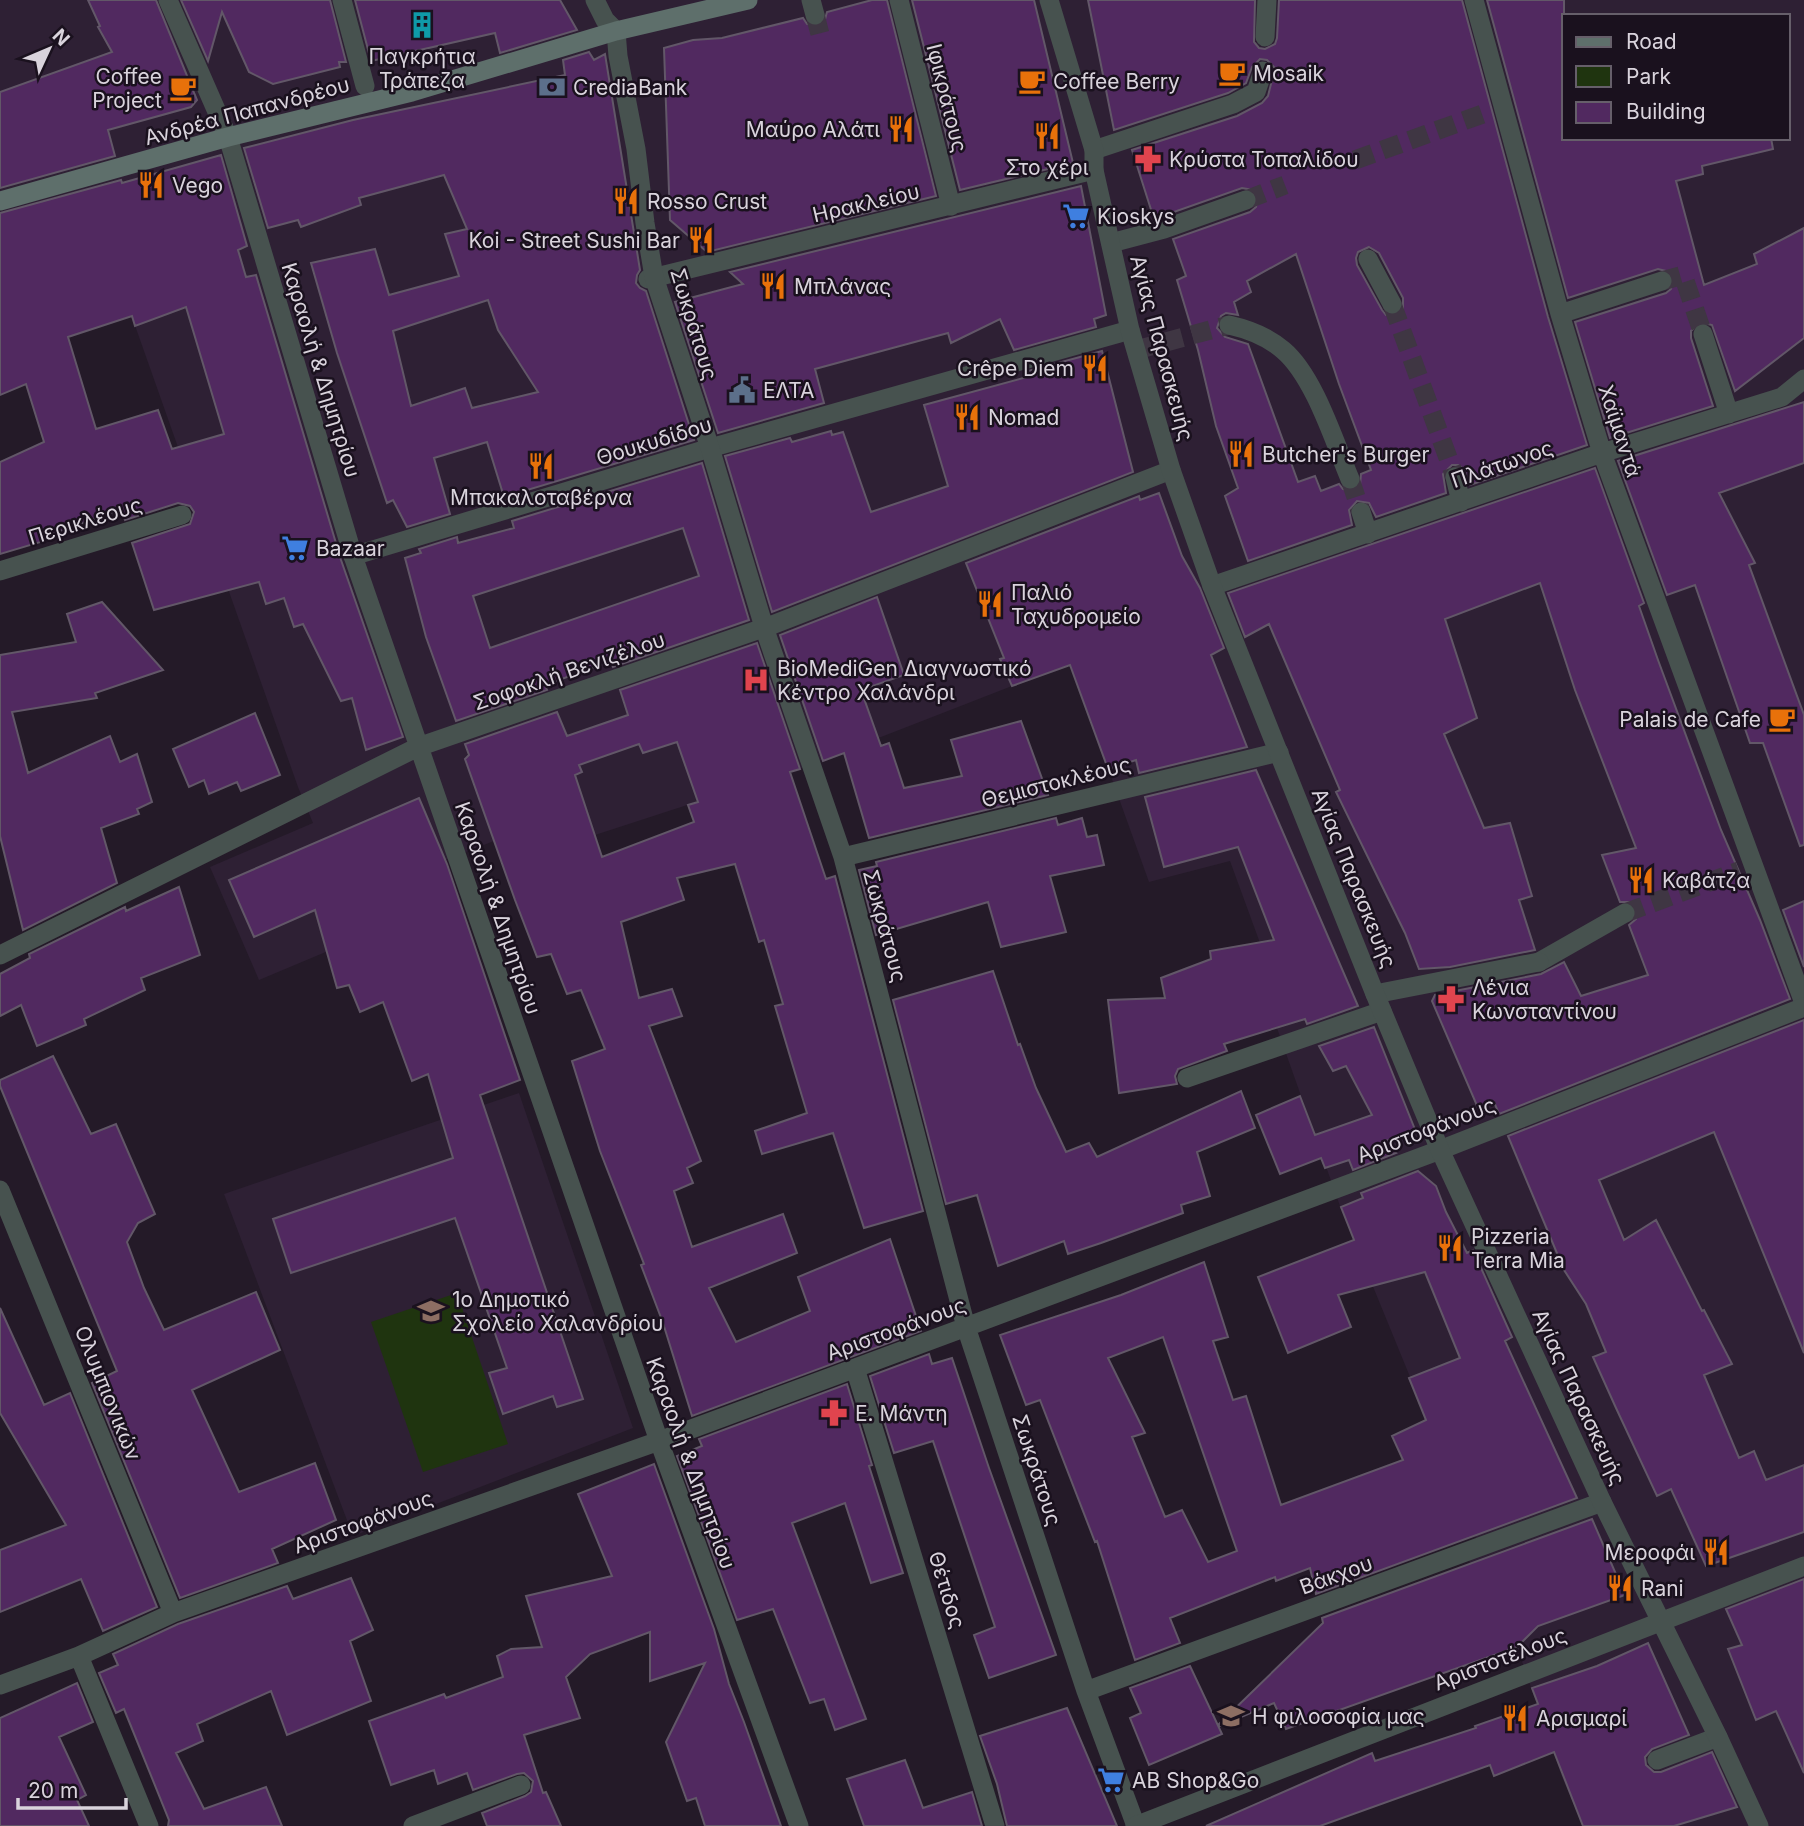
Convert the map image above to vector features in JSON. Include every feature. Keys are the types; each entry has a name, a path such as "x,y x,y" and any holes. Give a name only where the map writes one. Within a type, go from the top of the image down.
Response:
{"main road":[{"name":"Ανδρέα Παπανδρέου","path":"0,201 228,137 412,92 616,31 748,0"}],"street":[{"name":"Καραολή & Δημητρίου","path":"168,0 228,137 353,556 659,1441 799,1826"},
{"path":"342,0 365,86"},
{"path":"596,0 605,20 616,31"},
{"name":"Ιφικράτους","path":"899,0 951,206"},
{"name":"Αγίας Παρασκευής","path":"1049,0 1094,150 1094,170 1130,330 1171,470 1212,586 1440,1150 1602,1502 1759,1826"},
{"path":"1265,37 1267,0"},
{"name":"Χαϊμαντά","path":"1474,0 1497,109 1602,453 1746,869 1804,1005"},
{"name":"Σωκράτους","path":"616,31 636,149 651,278 710,448 764,627 843,857 966,1327 1086,1692 1136,1826"},
{"path":"1094,150 1233,103 1256,92 1263,71"},
{"name":"Ηρακλείου","path":"651,278 1094,170"},
{"path":"1111,243 1164,229 1247,201"},
{"path":"1368,259 1392,304"},
{"path":"1560,314 1662,281"},
{"path":"1229,325 1247,329 1282,349 1306,377 1350,479"},
{"name":"Θουκυδίδου","path":"353,556 710,448 1130,330"},
{"path":"1703,334 1729,414"},
{"name":"Πλάτωνος","path":"1212,586 1602,453 1782,397 1804,379"},
{"name":"Σοφοκλή Βενιζέλου","path":"0,955 418,747 764,627 1171,470"},
{"path":"1455,477 1461,502"},
{"path":"1361,512 1368,534"},
{"name":"Περικλέους","path":"0,571 182,515"},
{"name":"Θεμιστοκλέους","path":"843,857 1279,752"},
{"path":"1187,1078 1378,1002 1539,962 1625,913"},
{"name":"Αριστοφάνους","path":"0,1685 79,1656 173,1614 659,1441 1440,1150 1804,1005"},
{"name":"Ολυμπιονικών","path":"0,1190 173,1614"},
{"name":"Θέτιδος","path":"855,1368 995,1826"},
{"name":"Βάκχου","path":"1086,1692 1602,1502"},
{"name":"Αριστοτέλους","path":"1136,1826 1659,1620 1804,1566"},
{"path":"79,1656 149,1826"},
{"path":"1657,1760 1718,1737"},
{"path":"413,1826 521,1785"}],"shaded area":[{"path":"0,0 1804,0 1804,1826 1583,1826 1562,1777 1517,1647 1489,1624 1469,1560 1483,1555 1340,1206 1277,1028 1260,943 1230,861 1149,882 1085,704 1074,664 804,767 595,835 589,819 494,841 445,860 459,896 259,980 210,867 313,823 132,317 0,312"},
{"name":"1ο Δημοτικό Σχολείο Χαλανδρίου","path":"519,1093 633,1428 353,1536 224,1194"}],"green space":[{"path":"457,1293 508,1444 423,1472 371,1322"}],"building":[{"path":"88,0 156,0 197,100 191,107 108,130 115,156 0,188 0,92 112,52 98,27 100,26"},
{"path":"181,0 330,0 346,62 339,62 340,67 273,84 249,72 222,12 208,61"},
{"path":"355,0 560,0 577,30 500,53 495,33 371,61"},
{"path":"872,0 887,0 936,196 707,252 670,220 664,48 693,40 722,38 803,18 807,24 817,27 824,23 827,12"},
{"path":"912,0 1034,0 1073,163 960,190"},
{"path":"1088,0 1255,0 1254,42 1259,48 1265,49 1275,44 1277,38 1279,0 1462,0 1548,317 1587,445 1470,485 1464,469 1452,465 1443,474 1446,493 1376,517 1369,503 1357,501 1349,510 1352,525 1248,561 1225,496 1238,488 1216,426 1198,350 1177,280 1186,276 1173,239 1250,212 1256,207 1258,197 1253,190 1242,188 1154,219 1132,150 1237,116 1262,103 1268,96 1275,68 1267,60 1260,59 1252,67 1246,83 1228,93 1114,130","holes":["1369,247 1379,253 1403,298 1403,310 1397,315 1386,315 1357,265 1358,252","1296,254 1371,470 1361,474 1360,486 1354,491 1343,489 1339,484 1321,491 1315,476 1298,482 1248,344 1225,337 1217,328 1221,316 1226,313 1238,315 1234,302 1251,292 1247,281"]},
{"path":"1487,0 1564,0 1562,140 1771,140 1773,149 1702,166 1703,174 1676,181 1704,285 1757,264 1754,254 1804,228 1804,338 1735,391 1712,325 1700,322 1691,331 1691,338 1713,406 1610,438 1575,322 1666,293 1671,289 1674,278 1670,272 1658,269 1568,298"},
{"path":"589,52 594,60 605,54 640,270 636,283 646,291 694,440 504,497 487,442 434,458 450,514 407,527 393,500 387,503 337,353 311,263 375,249 389,295 459,276 445,234 467,229 444,175 359,198 361,205 301,227 298,220 268,228 244,148 353,120 565,75 563,60","holes":["488,300 498,330 538,392 472,408 465,388 411,406 393,331"]},
{"path":"221,155 247,246 238,250 246,277 256,275 341,560 403,737 366,750 352,698 341,701 303,624 294,627 284,598 266,604 259,582 154,610 132,543 190,524 194,512 190,506 178,503 125,520 121,509 52,534 54,538 0,554 0,462 44,442 26,384 0,395 0,213 121,180 122,183","holes":["186,307 224,434 172,449 158,410 96,429 68,337 132,316 135,326"]},
{"path":"1081,186 1106,315 1094,319 1096,327 1014,350 1000,319 951,343 948,333 815,369 824,403 718,433 675,302 743,284 730,272"},
{"path":"1102,351 1133,472 772,612 725,456 790,438 792,442 831,431 832,435 843,432 871,512 948,486 924,405 1027,377 1025,372"},
{"path":"1804,402 1804,463 1719,493 1755,563 1749,565 1804,715 1804,845 1800,846 1763,743 1750,743 1695,585 1667,595 1618,461"},
{"path":"702,463 749,620 613,667 611,661 545,685 547,690 456,721 426,637 405,558 421,553 419,549 457,537 458,543 514,528 512,521","holes":["683,528 699,576 490,648 473,596"]},
{"path":"1595,468 1644,603 1639,606 1658,660 1721,830 1790,999 1499,1114 1494,1102 1478,1108 1432,1001 1435,995 1541,974 1564,962 1581,996 1648,975 1629,925 1636,919 1636,908 1631,902 1620,902 1602,855 1636,848 1575,690 1540,583 1445,619 1477,718 1444,734 1484,828 1510,823 1532,896 1519,900 1535,950 1450,967 1419,969 1405,933 1336,792 1340,790 1269,624 1245,637 1228,593"},
{"path":"1159,493 1182,556 1200,588 1224,648 1211,655 1247,747 1139,773 1136,760 1108,769 1070,665 1012,686 1000,659 1004,658 966,563 1139,496 1140,500"},
{"path":"877,597 904,675 861,690 881,746 889,743 904,788 962,776 951,740 1021,721 1048,795 869,838 844,753 823,761 780,635"},
{"path":"102,602 163,670 95,693 97,698 12,712 28,773 110,736 120,762 137,754 152,802 137,809 139,814 101,828 117,883 23,930 0,836 0,655 76,642 67,614"},
{"path":"757,643 800,769 790,772 826,879 835,876 923,1211 864,1228 833,1133 762,1154 755,1131 807,1113 775,1006 783,1004 764,940 759,942 735,864 677,878 684,900 621,922 639,998 672,989 682,1016 649,1026 701,1161 687,1168 693,1183 674,1191 692,1247 783,1214 797,1253 709,1288 736,1342 810,1311 798,1277 890,1239 921,1331 692,1416 663,1323 641,1265 644,1264 600,1151 572,1061 605,1049 581,990 567,994 551,954 537,957 465,759 469,755 465,744 557,712 567,736 628,715 620,690","holes":["677,742 698,802 688,805 694,822 602,857 575,775 582,772 579,765 639,744 643,753"]},
{"path":"255,713 280,775 241,791 237,782 209,794 204,780 189,787 173,749"},
{"path":"1256,770 1358,1006 1307,1024 1305,1019 1224,1044 1227,1051 1178,1069 1175,1076 1177,1084 1119,1093 1108,1000 1165,998 1161,978 1211,959 1210,951 1274,940 1238,847 1164,867 1145,797"},
{"path":"419,798 447,864 520,1080 480,1095 583,1399 557,1407 553,1396 503,1414 489,1373 507,1368 455,1218 291,1273 273,1219 453,1158 428,1074 412,1081 383,1002 360,1012 349,985 337,988 315,910 254,937 229,880"},
{"path":"1056,818 1058,825 1082,818 1087,837 1097,835 1104,865 1050,876 1066,932 1001,947 988,902 876,935 859,870 877,866 876,862"},
{"path":"179,887 200,955 141,978 145,990 84,1019 86,1025 37,1046 21,1005 0,1016 0,974 30,958 29,954 125,907 126,911"},
{"path":"1804,901 1804,967 1783,910"},
{"path":"993,971 1018,1045 1020,1044 1036,1088 1066,1152 1089,1143 1097,1157 1241,1091 1255,1128 1197,1152 1210,1196 1181,1205 1183,1213 1068,1254 1064,1241 998,1266 977,1195 946,1204 893,1000"},
{"path":"1804,1020 1804,1353 1714,1132 1599,1180 1624,1240 1656,1220 1732,1364 1704,1375 1739,1458 1754,1451 1766,1480 1804,1465 1804,1532 1706,1566 1671,1489 1657,1496 1616,1408 1593,1357 1606,1352 1586,1304 1564,1270 1508,1136"},
{"path":"1374,1027 1416,1132 1382,1142 1396,1153 1353,1170 1349,1160 1325,1168 1321,1158 1280,1174 1256,1115 1300,1096 1315,1135 1372,1115 1346,1066 1333,1071 1319,1046"},
{"path":"53,1056 91,1134 116,1124 155,1214 138,1223 127,1242 144,1288 164,1330 256,1292 280,1350 192,1390 239,1492 315,1463 336,1520 272,1549 278,1563 180,1598 92,1383 117,1371 0,1086 0,1080"},
{"path":"1418,1171 1436,1186 1467,1253 1473,1250 1512,1337 1505,1341 1577,1498 1316,1594 1310,1568 1276,1581 1275,1577 1170,1618 1180,1643 1135,1660 1097,1541 1095,1542 1040,1400 1026,1405 1000,1335 1121,1295 1204,1262 1228,1337 1213,1341 1233,1400 1246,1396 1281,1505 1403,1460 1392,1436 1426,1420 1409,1378 1460,1358 1425,1272 1338,1295 1351,1327 1288,1353 1258,1277 1354,1240 1341,1207 1363,1198 1361,1193","holes":["1163,1337 1237,1551 1208,1562 1182,1510 1165,1517 1132,1437 1145,1433 1108,1358"]},
{"path":"0,1308 44,1405 70,1393 157,1607 103,1631 81,1579 0,1612 0,1550 66,1525 0,1413"},
{"path":"929,1354 932,1364 952,1358 1056,1655 989,1678 974,1635 995,1627 933,1441 894,1453 870,1376"},
{"path":"847,1384 872,1465 869,1466 903,1573 871,1583 845,1503 792,1523 866,1719 835,1730 824,1699 810,1703 773,1609 737,1620 677,1456 702,1446 699,1439"},
{"path":"654,1464 781,1826 705,1826 696,1798 687,1801 666,1742 705,1663 650,1681 650,1632 590,1654 566,1677 580,1718 524,1735 543,1793 546,1792 561,1826 487,1826 482,1813 531,1792 533,1781 524,1773 473,1790 467,1773 438,1784 434,1770 391,1785 369,1721 444,1694 446,1698 503,1677 497,1656 511,1649 542,1647 526,1596 612,1576 578,1494"},
{"path":"1592,1519 1625,1595 1538,1626 1517,1647 1286,1729 1274,1703 1220,1726 1219,1724 1323,1623 1322,1618"},
{"path":"351,1578 373,1630 350,1641 371,1701 287,1735 271,1691 197,1724 203,1741 176,1753 204,1809 266,1787 282,1826 168,1826 169,1820 124,1709 116,1713 99,1673 118,1665 113,1654 178,1624 287,1586 293,1599"},
{"path":"1804,1579 1804,1773 1776,1711 1756,1720 1728,1649 1742,1645 1726,1609"},
{"path":"1648,1643 1689,1735 1652,1749 1645,1757 1646,1765 1654,1772 1661,1772 1712,1752 1737,1807 1674,1826 1583,1826 1554,1752 1494,1776 1490,1765 1320,1826 1206,1826 1372,1753 1375,1761 1476,1728 1475,1726 1538,1704 1532,1688 1597,1666"},
{"path":"1190,1666 1222,1734 1149,1765 1130,1718 1141,1713 1130,1688"},
{"path":"77,1683 93,1722 59,1737 86,1795 77,1800 89,1826 0,1826 0,1718"},
{"path":"1067,1708 1117,1826 1007,1826 997,1784 980,1736"},
{"path":"905,1760 923,1808 972,1792 982,1826 864,1826 847,1779"}],"tunnel":[{"path":"815,15 820,34"},
{"path":"1355,160 1491,111"},
{"path":"1246,200 1285,185"},
{"path":"1662,281 1683,275 1703,334"},
{"path":"1392,304 1455,477"},
{"path":"1136,350 1229,325"},
{"path":"1350,479 1361,512"},
{"path":"1625,913 1739,871"}],"place":[{"name":"Παγκρήτια Τράπεζα","path":"422,25"},
{"name":"Mosaik","path":"1232,73"},
{"name":"Coffee Berry","path":"1032,81"},
{"name":"CrediaBank","path":"552,87"},
{"name":"Coffee Project","path":"183,88"},
{"name":"Μαύρο Αλάτι","path":"901,129"},
{"name":"Στο χέρι","path":"1047,136"},
{"name":"Κρύστα Τοπαλίδου","path":"1148,159"},
{"name":"Vego","path":"151,185"},
{"name":"Rosso Crust","path":"626,201"},
{"name":"Kioskys","path":"1076,216"},
{"name":"Koi - Street Sushi Bar","path":"701,240"},
{"name":"Μπλάνας","path":"773,286"},
{"name":"Crêpe Diem","path":"1095,368"},
{"name":"ΕΛΤΑ","path":"742,390"},
{"name":"Nomad","path":"967,417"},
{"name":"Butcher's Burger","path":"1241,454"},
{"name":"Μπακαλοταβέρνα","path":"541,466"},
{"name":"Bazaar","path":"295,548"},
{"name":"Παλιό Ταχυδρομείο","path":"990,604"},
{"name":"BioMediGen Διαγνωστικό Κέντρο Χαλάνδρι","path":"756,680"},
{"name":"Palais de Cafe","path":"1782,719"},
{"name":"Καβάτζα","path":"1641,880"},
{"name":"Λένια Κωνσταντίνου","path":"1451,999"},
{"name":"Pizzeria Terra Mia","path":"1450,1248"},
{"name":"1ο Δημοτικό Σχολείο Χαλανδρίου","path":"431,1311"},
{"name":"Ε. Μάντη","path":"834,1413"},
{"name":"Μεροφάι","path":"1716,1552"},
{"name":"Rani","path":"1620,1588"},
{"name":"Η φιλοσοφία μας","path":"1231,1716"},
{"name":"Αρισμαρί","path":"1515,1718"},
{"name":"ΑΒ Shop&Go","path":"1111,1780"}]}
